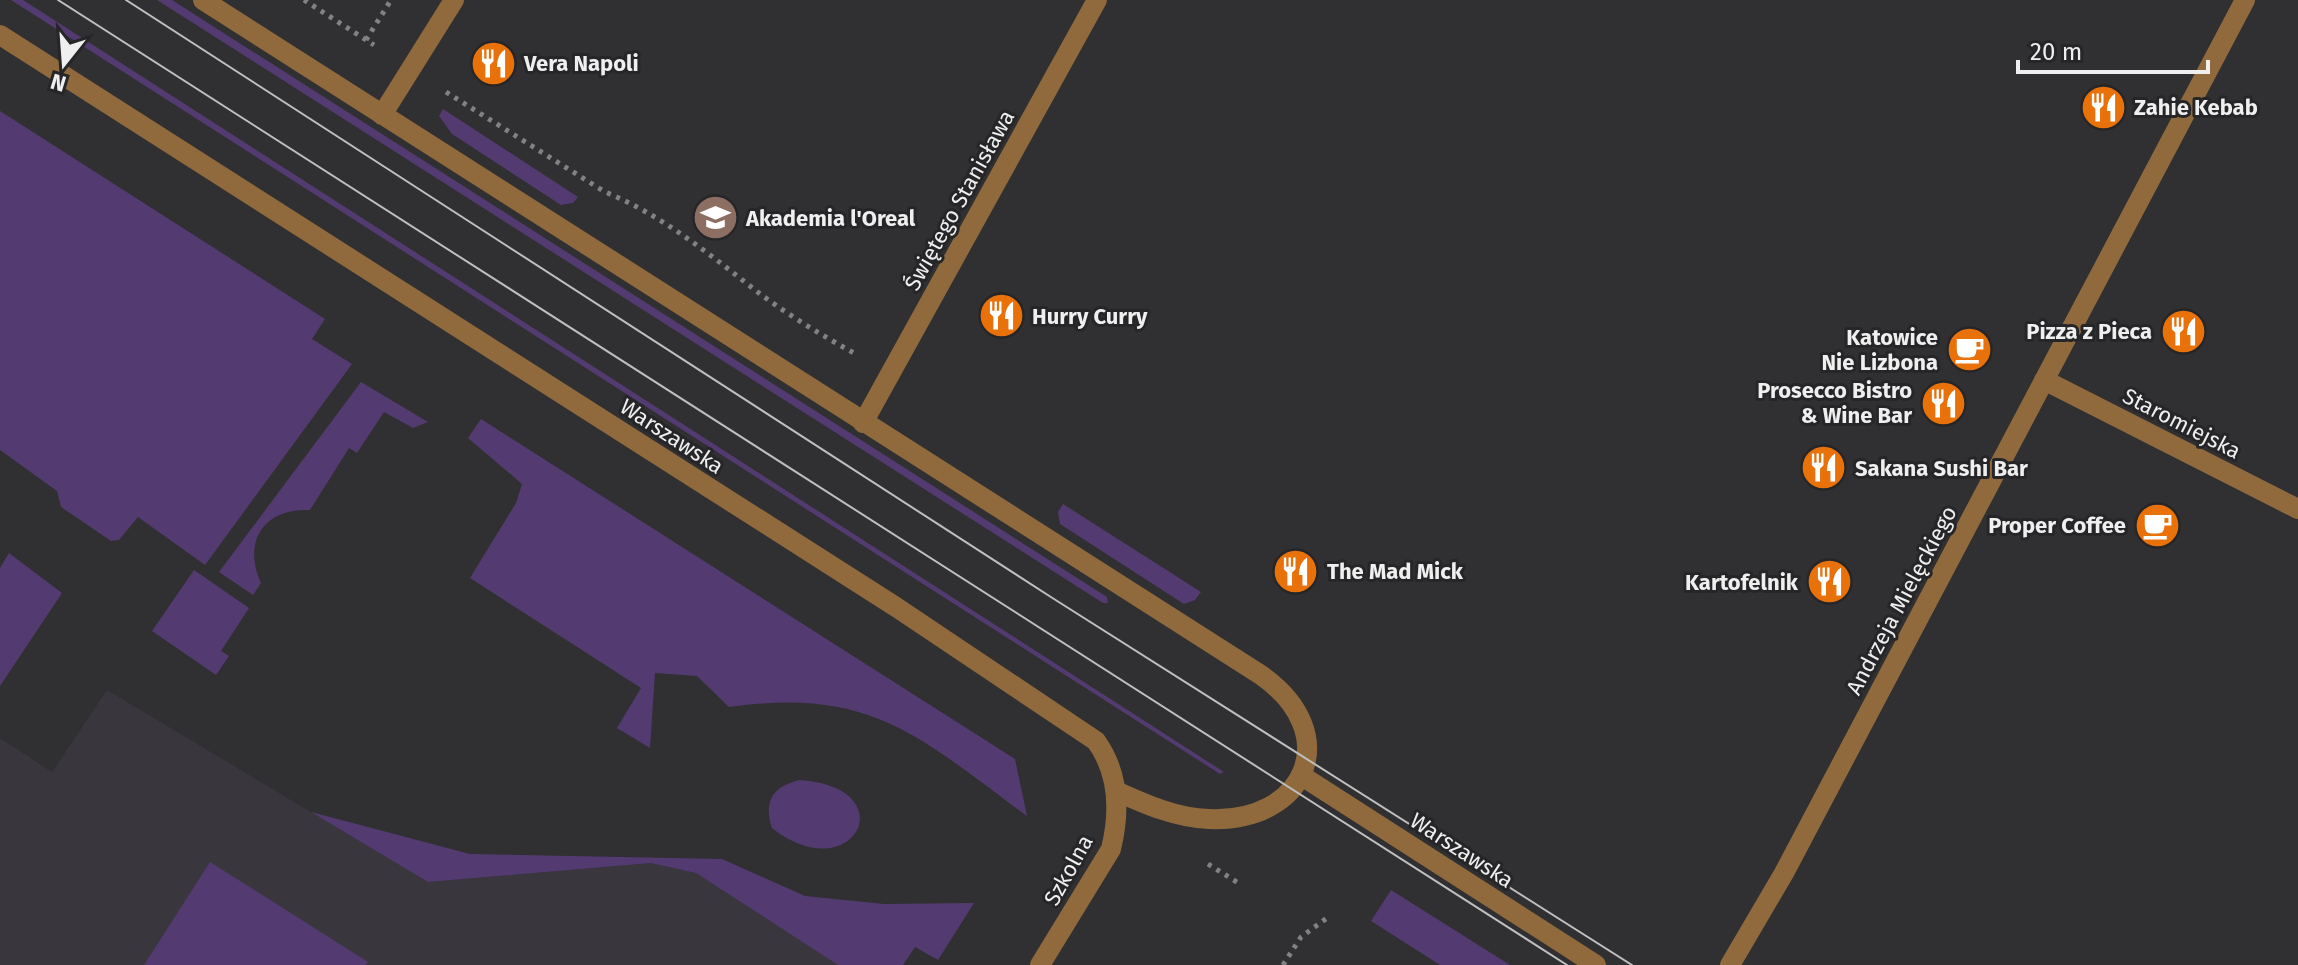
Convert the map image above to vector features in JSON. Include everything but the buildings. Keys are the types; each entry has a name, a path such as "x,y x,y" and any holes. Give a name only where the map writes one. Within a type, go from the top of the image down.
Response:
{"street":[{"path":"203,0 1280,688 1296,707 1307,742 1302,776 1265,809 1235,818 1208,819 1178,814 1116,791"},
{"path":"382,115 454,0"},
{"name":"Świętego Stanisława","path":"863,423 1097,0"},
{"name":"Andrzeja Mielęckiego","path":"1730,965 1784,873 2245,0"},
{"name":"Warszawska","path":"0,35 1084,730 1106,755 1116,791"},
{"name":"Staromiejska","path":"2044,380 2298,509"},
{"name":"Warszawska","path":"1302,776 1596,965"},
{"name":"Szkolna","path":"1040,965 1111,849 1117,819 1116,791"}],"path":[{"path":"304,0 605,192 629,202 833,341 891,374"},
{"path":"366,40 391,0"},
{"path":"1283,965 1301,937 1327,918"}],"shaded area":[{"path":"11,0 23,0 1224,772 1220,774"},
{"path":"157,0 172,0 1107,597 1108,603 1103,603"},
{"path":"443,109 578,197 573,203 561,205 452,134 439,116"},
{"path":"0,111 325,319 312,339 352,364 205,565 138,517 119,540 111,541 61,507 57,491 0,450"},
{"path":"361,382 428,422 413,428 384,412 357,453 349,448 310,510 294,511 269,521 256,541 254,554 261,583 253,595 219,572"},
{"path":"481,419 1015,759 1027,816 955,763 891,724 858,712 821,704 778,703 729,707 697,676 655,673 650,748 617,728 641,688 470,578 516,503 522,484 468,438"},
{"path":"1063,504 1201,592 1195,600 1184,604 1060,524 1058,512"},
{"path":"9,553 62,593 0,686 0,568"},
{"path":"194,570 249,608 221,651 229,656 216,675 152,631"},
{"path":"107,690 428,882 651,863 696,873 838,965 0,965 0,738 52,772"},
{"path":"799,780 832,787 852,799 860,815 857,831 845,843 826,848 801,845 772,828 769,810 772,796"},
{"path":"311,812 470,854 722,859 805,896 884,904 974,903 938,960 915,947 903,965 838,965 696,873 651,863 428,882"},
{"path":"210,862 368,962 366,965 144,965"},
{"path":"1391,890 1510,965 1440,965 1371,921"}],"tram line":[{"path":"58,0 1567,965"},
{"path":"126,0 1054,599 1632,965"}],"place":[{"name":"Vera Napoli","path":"493,63"},
{"name":"Zahie Kebab","path":"2103,107"},
{"name":"Akademia l'Oreal","path":"715,218"},
{"name":"Hurry Curry","path":"1001,316"},
{"name":"Pizza z Pieca","path":"2183,331"},
{"name":"Katowice Nie Lizbona","path":"1969,350"},
{"name":"Prosecco Bistro & Wine Bar","path":"1943,403"},
{"name":"Sakana Sushi Bar","path":"1824,468"},
{"name":"Proper Coffee","path":"2157,525"},
{"name":"The Mad Mick","path":"1296,571"},
{"name":"Kartofelnik","path":"1829,582"}]}
